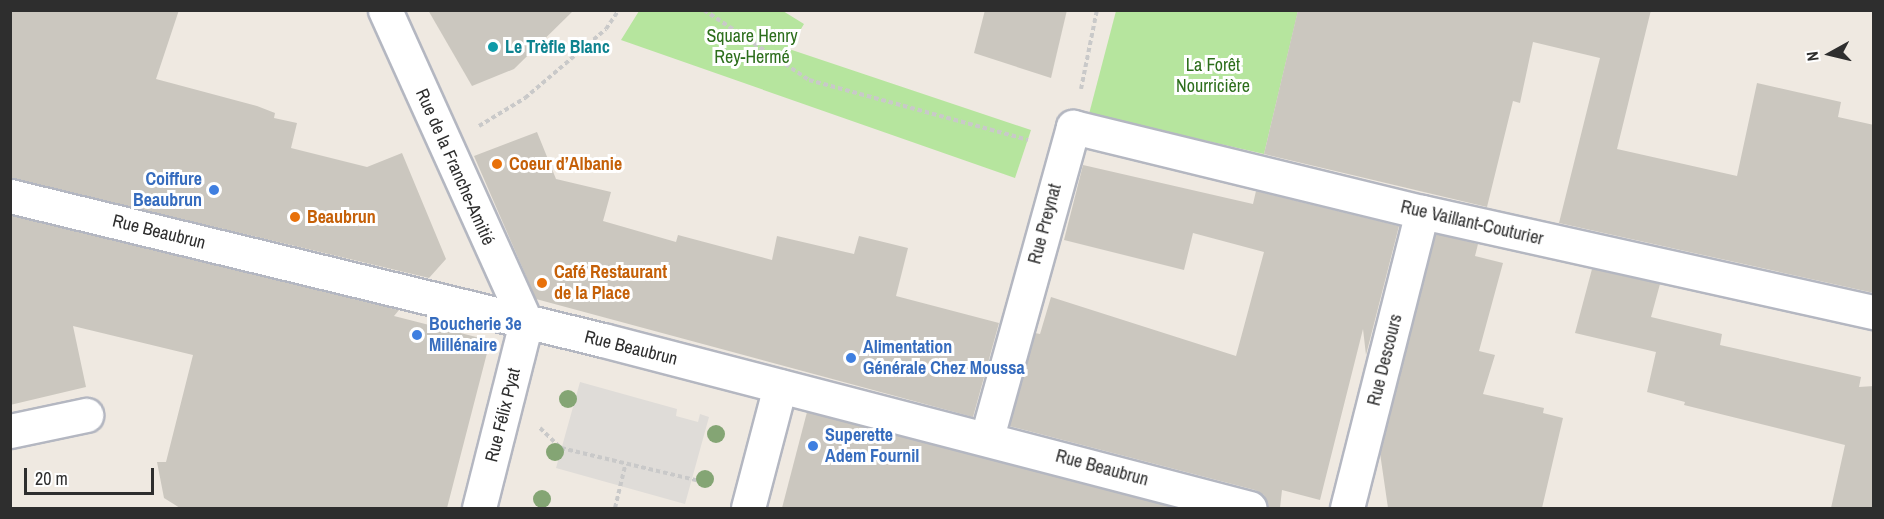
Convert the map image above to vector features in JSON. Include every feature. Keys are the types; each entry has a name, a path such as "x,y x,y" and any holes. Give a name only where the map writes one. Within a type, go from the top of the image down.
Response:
{"street":[{"name":"Rue de la Franche-Amitié","path":"385,10 526,322"},
{"name":"Rue Vaillant-Couturier","path":"1073,127 1422,212 1874,312"},
{"name":"Rue Preynat","path":"987,437 1073,127"},
{"name":"Rue Beaubrun","path":"10,196 987,437 1250,508"},
{"name":"Rue Descours","path":"1347,508 1422,212"},
{"name":"Rue Félix Pyat","path":"479,508 526,322"},
{"path":"748,508 780,386"},
{"path":"10,431 86,415"}],"path":[{"path":"445,147 525,98 606,29 619,10"},
{"path":"704,10 809,80 1028,140"},
{"path":"1073,127 1097,10"},
{"path":"508,393 536,401 532,420 561,448 711,487 714,476"},
{"path":"615,508 625,466"}],"green space":[{"name":"Square Henry Rey-Hermé","path":"639,11 783,11 804,24 789,49 1031,130 1015,178 621,40"},
{"name":"La Forêt Nourricière","path":"1116,11 1298,11 1264,154 1089,114"}],"shaded area":[{"path":"580,382 677,409 676,416 698,422 700,414 709,417 685,504 556,468"}],"building":[{"path":"10,10 179,10 156,79 257,106 275,113 274,118 297,123 291,148 367,167 402,153 446,259 429,278 10,178"},
{"name":"Le Trèfle Blanc","path":"428,10 574,10 514,69 472,86"},
{"path":"985,10 1067,10 1051,78 974,53"},
{"path":"1298,10 1651,10 1617,149 1737,176 1757,83 1841,102 1838,117 1874,125 1874,293 1559,223 1600,58 1533,42 1520,103 1513,101 1487,207 1264,154"},
{"path":"537,132 556,179 611,192 603,221 676,242 678,235 772,260 777,236 854,254 859,236 908,248 896,296 999,323 973,417 536,299 474,156"},
{"path":"1083,165 1253,204 1256,191 1399,226 1366,355 1363,329 1320,500 1282,490 1280,508 1268,508 1264,495 1255,490 1009,426 1035,333 1040,334 1051,297 1236,356 1264,252 1193,233 1184,270 1064,240"},
{"path":"10,215 399,310 394,316 480,338 487,353 447,508 180,508 164,498 157,462 166,462 193,355 73,326 86,387 10,405"},
{"path":"1436,234 1478,244 1475,256 1503,263 1479,351 1495,355 1483,394 1544,408 1543,413 1563,418 1542,508 1388,508 1380,453"},
{"path":"1592,269 1660,284 1651,317 1722,334 1720,345 1861,377 1859,387 1874,386 1874,508 1831,508 1845,445 1684,405 1685,402 1647,392 1656,352 1575,333"},
{"path":"807,412 1177,508 782,508"}],"place":[{"name":"Le Trèfle Blanc","path":"493,47"},
{"name":"Coeur d’Albanie","path":"497,164"},
{"name":"Coiffure Beaubrun","path":"214,190"},
{"name":"Beaubrun","path":"295,217"},
{"name":"Café Restaurant de la Place","path":"542,283"},
{"name":"Boucherie 3e Millénaire","path":"417,335"},
{"name":"Alimentation Générale Chez Moussa","path":"851,358"},
{"name":"Superette Adem Fournil","path":"813,446"}]}
